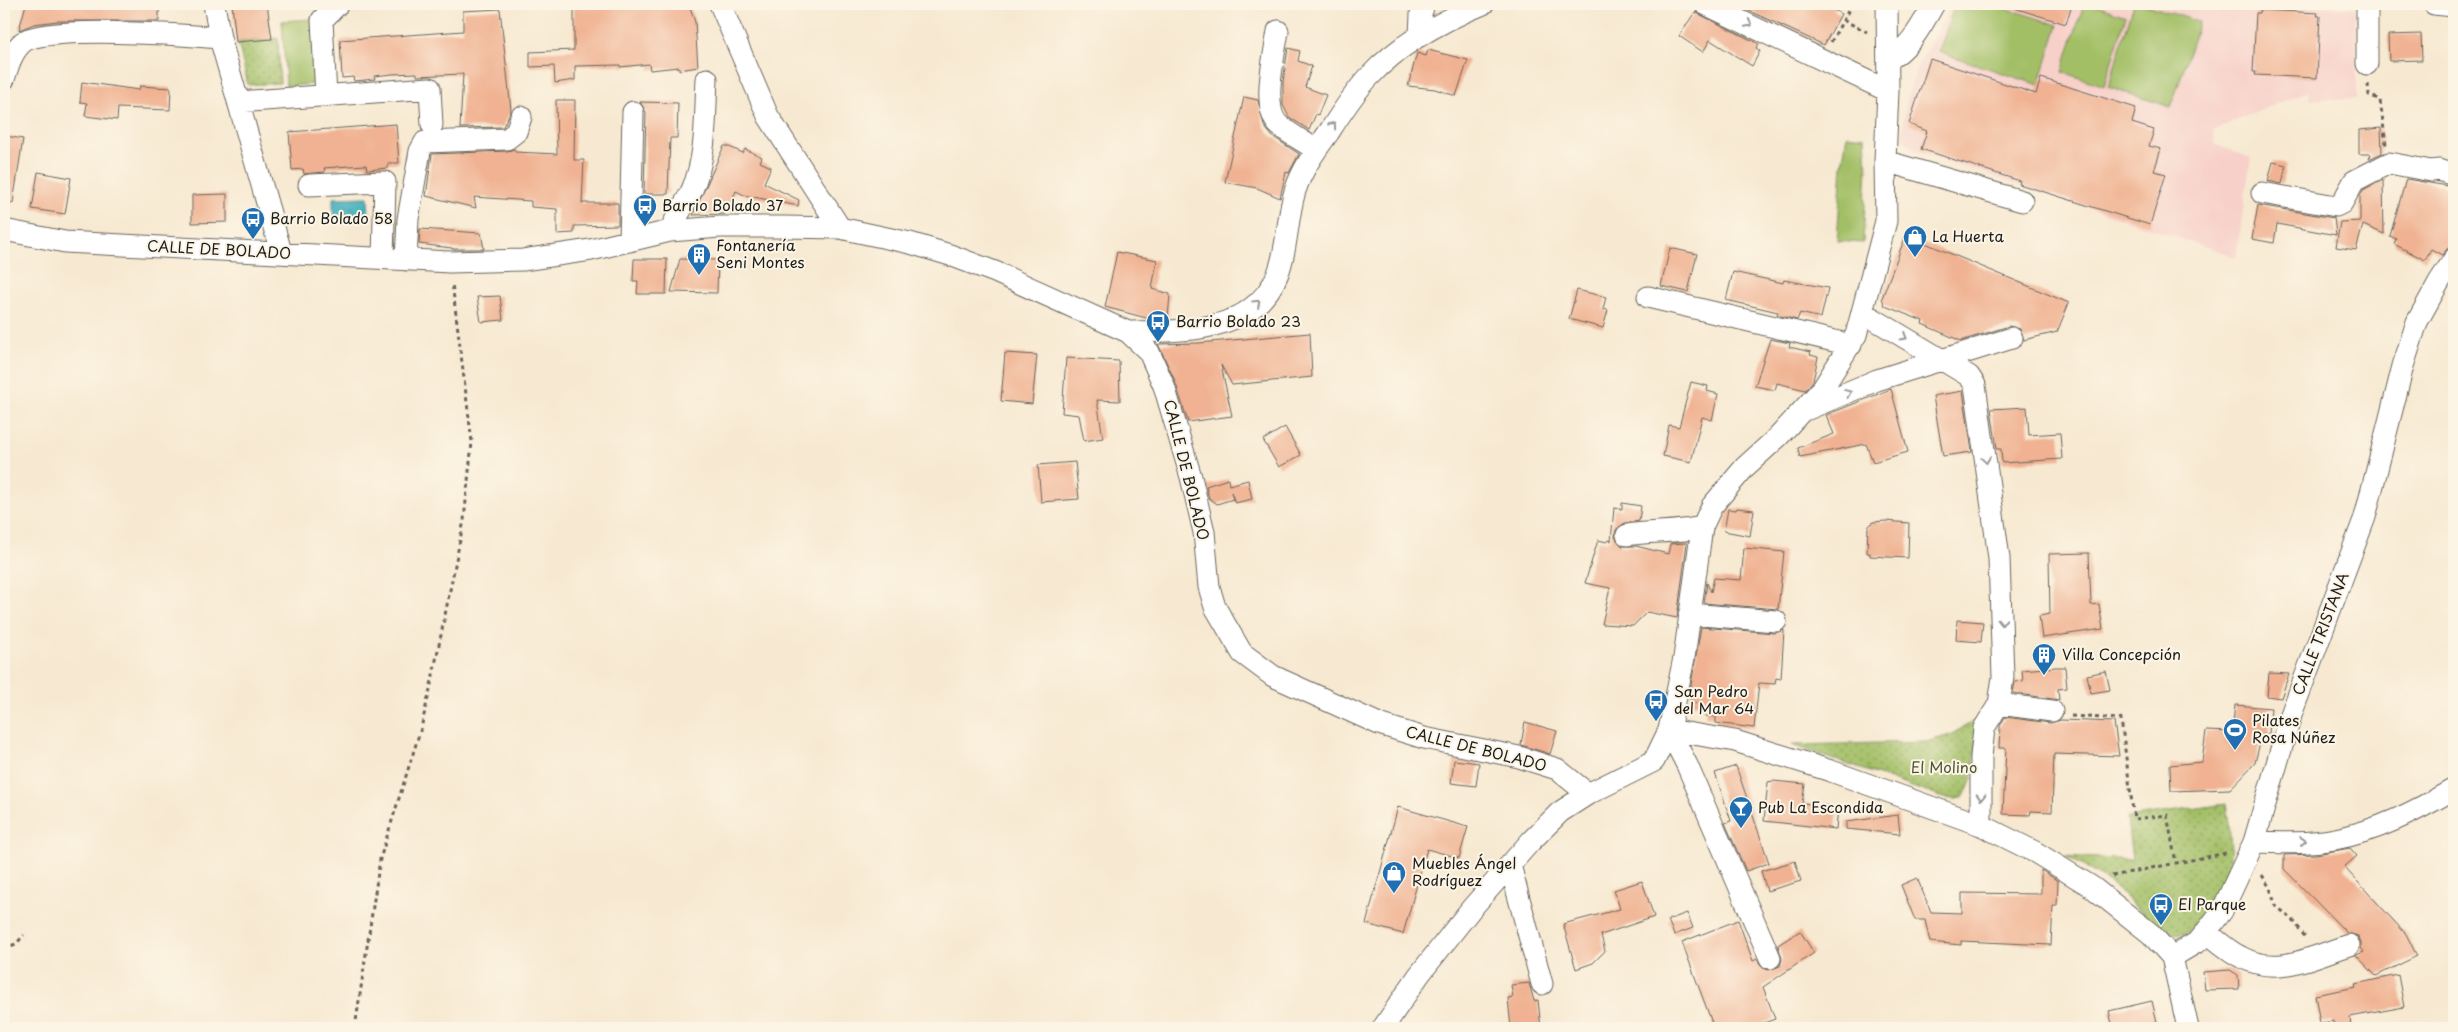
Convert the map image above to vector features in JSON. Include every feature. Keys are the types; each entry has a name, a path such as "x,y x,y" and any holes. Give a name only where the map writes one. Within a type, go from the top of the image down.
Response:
{"street":[{"path":"214,4 220,38 281,252"},
{"path":"326,96 322,20 338,4"},
{"path":"720,4 768,116 840,228"},
{"path":"1420,36 1421,14 1424,4"},
{"name":"CALLE DE BOLADO","path":"1128,332 1181,331 1231,320 1249,310 1259,301 1276,279 1284,256 1295,190 1305,168 1368,78 1384,61 1420,36 1450,17 1483,4"},
{"path":"1705,4 1888,91"},
{"path":"1383,1028 1419,975 1470,909 1560,812 1588,794 1654,761 1669,730 1684,658 1702,527 1712,506 1745,467 1824,388 1856,335 1886,222 1884,161 1888,91 1887,4"},
{"path":"1888,60 1901,53 1909,44 1934,4"},
{"path":"2367,4 2367,64"},
{"path":"2434,4 2454,6"},
{"path":"1278,31 1270,83 1270,104 1274,117 1279,125 1316,150"},
{"path":"4,79 19,46 24,41 38,36 78,32 220,38"},
{"path":"670,231 692,191 699,168 704,141 707,79"},
{"path":"238,102 430,88 432,125"},
{"path":"630,241 633,112"},
{"path":"406,260 408,219 420,151 426,142 507,139 516,132 521,117"},
{"path":"1884,161 2022,201"},
{"path":"2262,193 2336,206 2342,203 2354,180 2389,163 2431,171 2439,170 2454,175"},
{"path":"309,185 384,182 383,258"},
{"name":"CALLE DE BOLADO","path":"4,230 65,242 450,262 523,260 591,250 670,231 720,227 840,228 910,243 950,255 995,272 1128,332 1149,352 1164,386 1204,532 1210,586 1215,607 1242,653 1273,676 1379,724 1424,738 1519,757 1557,769 1588,794"},
{"name":"CALLE TRISTANA","path":"2172,956 2199,941 2222,911 2250,852 2292,712 2364,517 2403,366 2418,322 2438,282 2454,259"},
{"path":"1648,297 1850,345"},
{"path":"1862,312 1969,376 1975,385 1999,558 2003,677 2000,704 1984,728 1981,757 1980,826"},
{"path":"1803,411 1877,380 2012,338"},
{"path":"1627,535 1657,530 1682,532 1702,527"},
{"path":"1689,614 1776,621"},
{"path":"2000,704 2052,711"},
{"path":"1669,730 1745,744 1831,771 1980,826 2036,852 2092,887 2152,934 2172,956 2188,1028"},
{"path":"1669,730 1687,765 1770,958"},
{"path":"2250,852 2334,839 2375,828 2412,814 2454,789"},
{"path":"1510,865 1542,984"},
{"path":"2206,932 2241,957 2268,967 2289,966 2349,945"}],"path":[{"path":"1821,60 1852,4"},
{"path":"2367,64 2369,95 2380,100 2389,163"},
{"path":"355,1028 380,859 421,728 432,685 467,494 472,442 450,262"},
{"path":"2052,711 2071,716 2121,719 2134,819 2167,815 2176,863"},
{"path":"2092,887 2102,878 2232,852 2250,852 2270,888 2276,906 2293,920 2318,955"},
{"path":"4,948 16,944 24,935"}],"shaded area":[{"path":"1952,4 2289,4 2355,8 2357,98 2310,100 2309,91 2213,130 2216,145 2251,158 2236,257 1917,151 1903,140 1903,122 1908,96 1918,65"}],"green space":[{"path":"1955,4 1993,4 2058,25 2039,85 1939,52"},
{"path":"2084,4 2091,4 2126,16 2104,86 2062,72"},
{"path":"2134,4 2144,4 2199,22 2171,107 2108,87"},
{"path":"313,19 317,84 286,86 282,21"},
{"path":"278,38 280,83 248,85 238,42"},
{"path":"1847,135 1865,137 1867,168 1863,243 1837,241 1842,166"},
{"name":"El Molino","path":"1978,719 1972,774 1965,793 1958,799 1944,798 1792,745 1926,742 1950,735"},
{"path":"2226,804 2231,845 2228,868 2219,893 2202,921 2194,929 2184,934 2170,932 2161,927 2108,882 2093,871 2065,856 2132,860 2127,818"}],"water":[{"path":"368,197 369,215 333,217 333,198"}],"building":[{"path":"26,4 159,4 159,21 57,21 34,24 19,30"},
{"path":"232,4 267,4 272,39 236,42"},
{"path":"611,4 689,4 695,22 698,67 679,70 679,67 650,70 649,64 620,67 620,65 575,66 575,80 555,83 554,66 530,67 530,52 574,50 574,7 612,7"},
{"path":"1734,4 1837,4 1834,10 1841,14 1824,45"},
{"path":"2015,4 2072,4 2066,24 2014,8"},
{"path":"500,9 511,110 503,127 460,128 463,74 417,76 417,73 392,74 374,76 375,79 354,81 353,77 342,78 340,40 463,31 463,11"},
{"path":"2260,10 2318,13 2317,16 2320,16 2317,78 2255,75 2256,72 2253,72 2256,13 2260,13"},
{"path":"1695,12 1759,44 1756,48 1760,51 1752,66 1710,40 1703,52 1679,36"},
{"path":"2421,34 2422,60 2389,61 2388,35"},
{"path":"1288,48 1300,51 1298,61 1312,66 1305,87 1326,95 1318,115 1316,114 1309,130 1289,117 1283,105 1283,82"},
{"path":"1428,50 1468,60 1456,96 1435,89 1408,86 1417,53 1426,56"},
{"path":"1930,59 2036,94 2041,78 2136,108 2132,123 2154,130 2149,146 2161,149 2154,171 2166,174 2150,225 2019,184 2020,181 1921,149 1927,131 1909,124"},
{"path":"82,82 139,90 140,86 171,88 170,110 118,108 117,120 85,116 87,103 80,102"},
{"path":"1244,97 1258,100 1264,126 1272,136 1299,154 1289,173 1286,172 1280,198 1257,188 1225,182"},
{"path":"556,100 575,100 574,160 584,160 582,203 618,203 618,225 574,226 574,233 557,234 557,209 531,207 531,201 474,197 476,208 426,196 432,154 507,151 515,149 515,152 557,154"},
{"path":"640,102 678,103 677,138 670,138 668,194 644,194 646,112"},
{"path":"396,124 399,163 388,163 388,168 367,170 366,165 349,166 324,168 325,172 304,174 303,169 292,170 289,132"},
{"path":"2381,128 2382,153 2369,159 2371,154 2359,154 2359,130"},
{"path":"6,136 23,139 13,203 4,202 4,152"},
{"path":"724,146 743,153 745,149 762,157 760,162 771,167 764,183 799,200 798,206 744,195 736,191 725,214 693,215"},
{"path":"2273,162 2286,165 2282,184 2268,181"},
{"path":"38,172 71,178 65,214 32,209"},
{"path":"2406,179 2454,187 2454,247 2448,248 2442,255 2431,249 2425,260 2394,244 2396,239 2390,236"},
{"path":"2383,180 2384,234 2363,225 2356,250 2336,247 2340,222 2360,221 2360,196 2363,190"},
{"path":"227,194 227,222 192,223 192,195"},
{"path":"2258,205 2334,218 2336,235 2277,224 2274,243 2252,239"},
{"path":"420,229 481,233 484,249 452,249 419,244"},
{"path":"1906,235 2069,303 2057,332 2024,340 2020,329 2009,326 1961,341 1922,324 1923,321 1885,306 1882,298"},
{"path":"1670,248 1697,254 1688,292 1661,286"},
{"path":"1117,252 1157,260 1152,289 1170,294 1168,318 1150,319 1105,307"},
{"path":"634,259 667,259 666,294 637,294 638,281 633,281"},
{"name":"Fontanería Seni Montes","path":"680,259 718,260 717,293 671,292"},
{"path":"1733,272 1783,283 1784,280 1828,288 1821,318 1800,313 1797,320 1777,315 1778,312 1726,300"},
{"path":"1577,290 1606,297 1603,309 1608,310 1603,328 1569,319"},
{"path":"500,296 503,320 481,322 477,297"},
{"path":"1310,333 1312,377 1232,385 1221,365 1232,416 1188,422 1175,381 1158,344 1199,343"},
{"path":"1770,339 1790,343 1789,347 1811,352 1810,355 1818,357 1813,381 1805,390 1777,383 1775,390 1755,386"},
{"path":"1005,353 1037,355 1032,404 1001,401"},
{"path":"1066,358 1119,361 1120,401 1097,400 1103,438 1084,441 1079,415 1062,413"},
{"path":"1691,382 1708,386 1707,391 1718,394 1712,420 1702,417 1691,462 1663,456 1669,425 1679,427"},
{"path":"1891,389 1908,452 1873,462 1866,444 1800,457 1798,448 1834,434 1826,415"},
{"path":"1963,391 1972,452 1943,456 1933,396"},
{"path":"2027,407 2029,435 2060,433 2062,459 2002,463 2001,449 1997,449 1991,409"},
{"path":"1285,427 1301,455 1279,467 1263,440"},
{"path":"1075,462 1079,499 1041,502 1038,465"},
{"path":"1228,479 1229,485 1248,480 1252,499 1235,503 1231,492 1233,499 1217,504 1209,498 1206,486"},
{"path":"1622,503 1641,506 1639,521 1625,523 1616,530 1615,537 1622,546 1636,546 1668,554 1670,544 1687,543 1677,618 1647,612 1633,626 1602,624 1610,588 1585,583 1598,540 1611,541 1614,508 1622,509"},
{"path":"1737,508 1754,510 1750,536 1724,531 1728,509 1736,510"},
{"path":"1873,522 1909,523 1908,558 1870,556 1870,553 1867,553 1868,527"},
{"path":"1744,548 1784,552 1778,609 1704,603 1707,583 1711,592 1714,578 1741,580"},
{"path":"2089,553 2091,605 2099,604 2103,629 2042,638 2039,616 2050,614 2049,554"},
{"path":"1957,620 1983,622 1981,642 1956,640"},
{"path":"1701,627 1775,633 1784,630 1781,679 1776,678 1775,684 1759,683 1754,728 1716,723 1716,717 1705,716 1706,708 1702,708 1702,704 1691,703 1691,685"},
{"name":"Villa Concepción","path":"2065,667 2067,688 2058,689 2059,700 2013,693 2015,682 2023,681 2022,670"},
{"path":"2106,671 2110,690 2091,693 2087,675"},
{"path":"2269,673 2289,674 2281,698 2267,696"},
{"name":"Pilates Rosa Núñez","path":"2235,705 2271,708 2269,734 2262,734 2255,763 2230,789 2171,791 2170,765 2202,762 2206,731 2232,732"},
{"path":"2005,717 2050,723 2061,720 2114,722 2119,756 2054,754 2052,812 2031,811 2030,815 2003,814 2006,748 1999,748 2000,726"},
{"path":"1525,722 1557,731 1550,754 1521,745"},
{"path":"1454,760 1479,763 1476,786 1451,783"},
{"path":"1736,766 1769,863 1746,871 1725,823 1731,821 1715,773"},
{"path":"1768,782 1805,784 1802,803 1838,807 1836,829 1764,821"},
{"name":"Muebles Ángel Rodríguez","path":"1398,807 1468,827 1459,858 1427,849 1403,934 1366,924"},
{"path":"1898,815 1900,834 1846,829 1846,822"},
{"path":"2350,848 2357,856 2344,867 2406,934 2417,956 2376,976 2356,955 2364,952 2358,936 2347,933 2284,869 2284,855 2316,854"},
{"path":"1795,861 1801,881 1767,891 1761,871"},
{"path":"2041,870 2058,881 2057,906 2053,906 2051,945 1961,941 1961,945 1930,942 1925,920 1915,920 1901,885 1917,878 1931,912 1962,913 1962,893 2041,894"},
{"path":"1642,881 1654,917 1601,935 1605,951 1593,963 1576,969 1563,924 1620,909 1614,890"},
{"path":"1687,913 1693,928 1674,935 1668,920"},
{"path":"1738,920 1753,961 1757,959 1763,968 1769,970 1780,966 1782,959 1778,945 1800,931 1814,953 1763,987 1775,1019 1750,1028 1714,1028 1682,942"},
{"path":"2230,970 2238,975 2239,989 2205,990 2203,972"},
{"path":"2398,975 2404,1007 2350,1017 2351,1028 2334,1028 2333,1021 2320,1023 2315,995 2356,987 2355,984"},
{"path":"1529,983 1534,1001 1538,1000 1541,1028 1511,1028 1508,998 1513,997 1511,985"},
{"path":"2152,1001 2157,1022 2133,1028 2113,1028 2109,1011"}],"place":[{"name":"Barrio Bolado 37","path":"645,227"},
{"name":"Barrio Bolado 58","path":"253,240"},
{"name":"La Huerta","path":"1915,258"},
{"name":"Fontanería Seni Montes","path":"699,276"},
{"name":"Barrio Bolado 23","path":"1158,343"},
{"name":"Villa Concepción","path":"2044,676"},
{"name":"San Pedro del Mar 64","path":"1656,722"},
{"name":"Pilates Rosa Núñez","path":"2235,751"},
{"name":"Pub La Escondida","path":"1741,829"},
{"name":"Muebles Ángel Rodríguez","path":"1394,894"},
{"name":"El Parque","path":"2161,926"}]}
